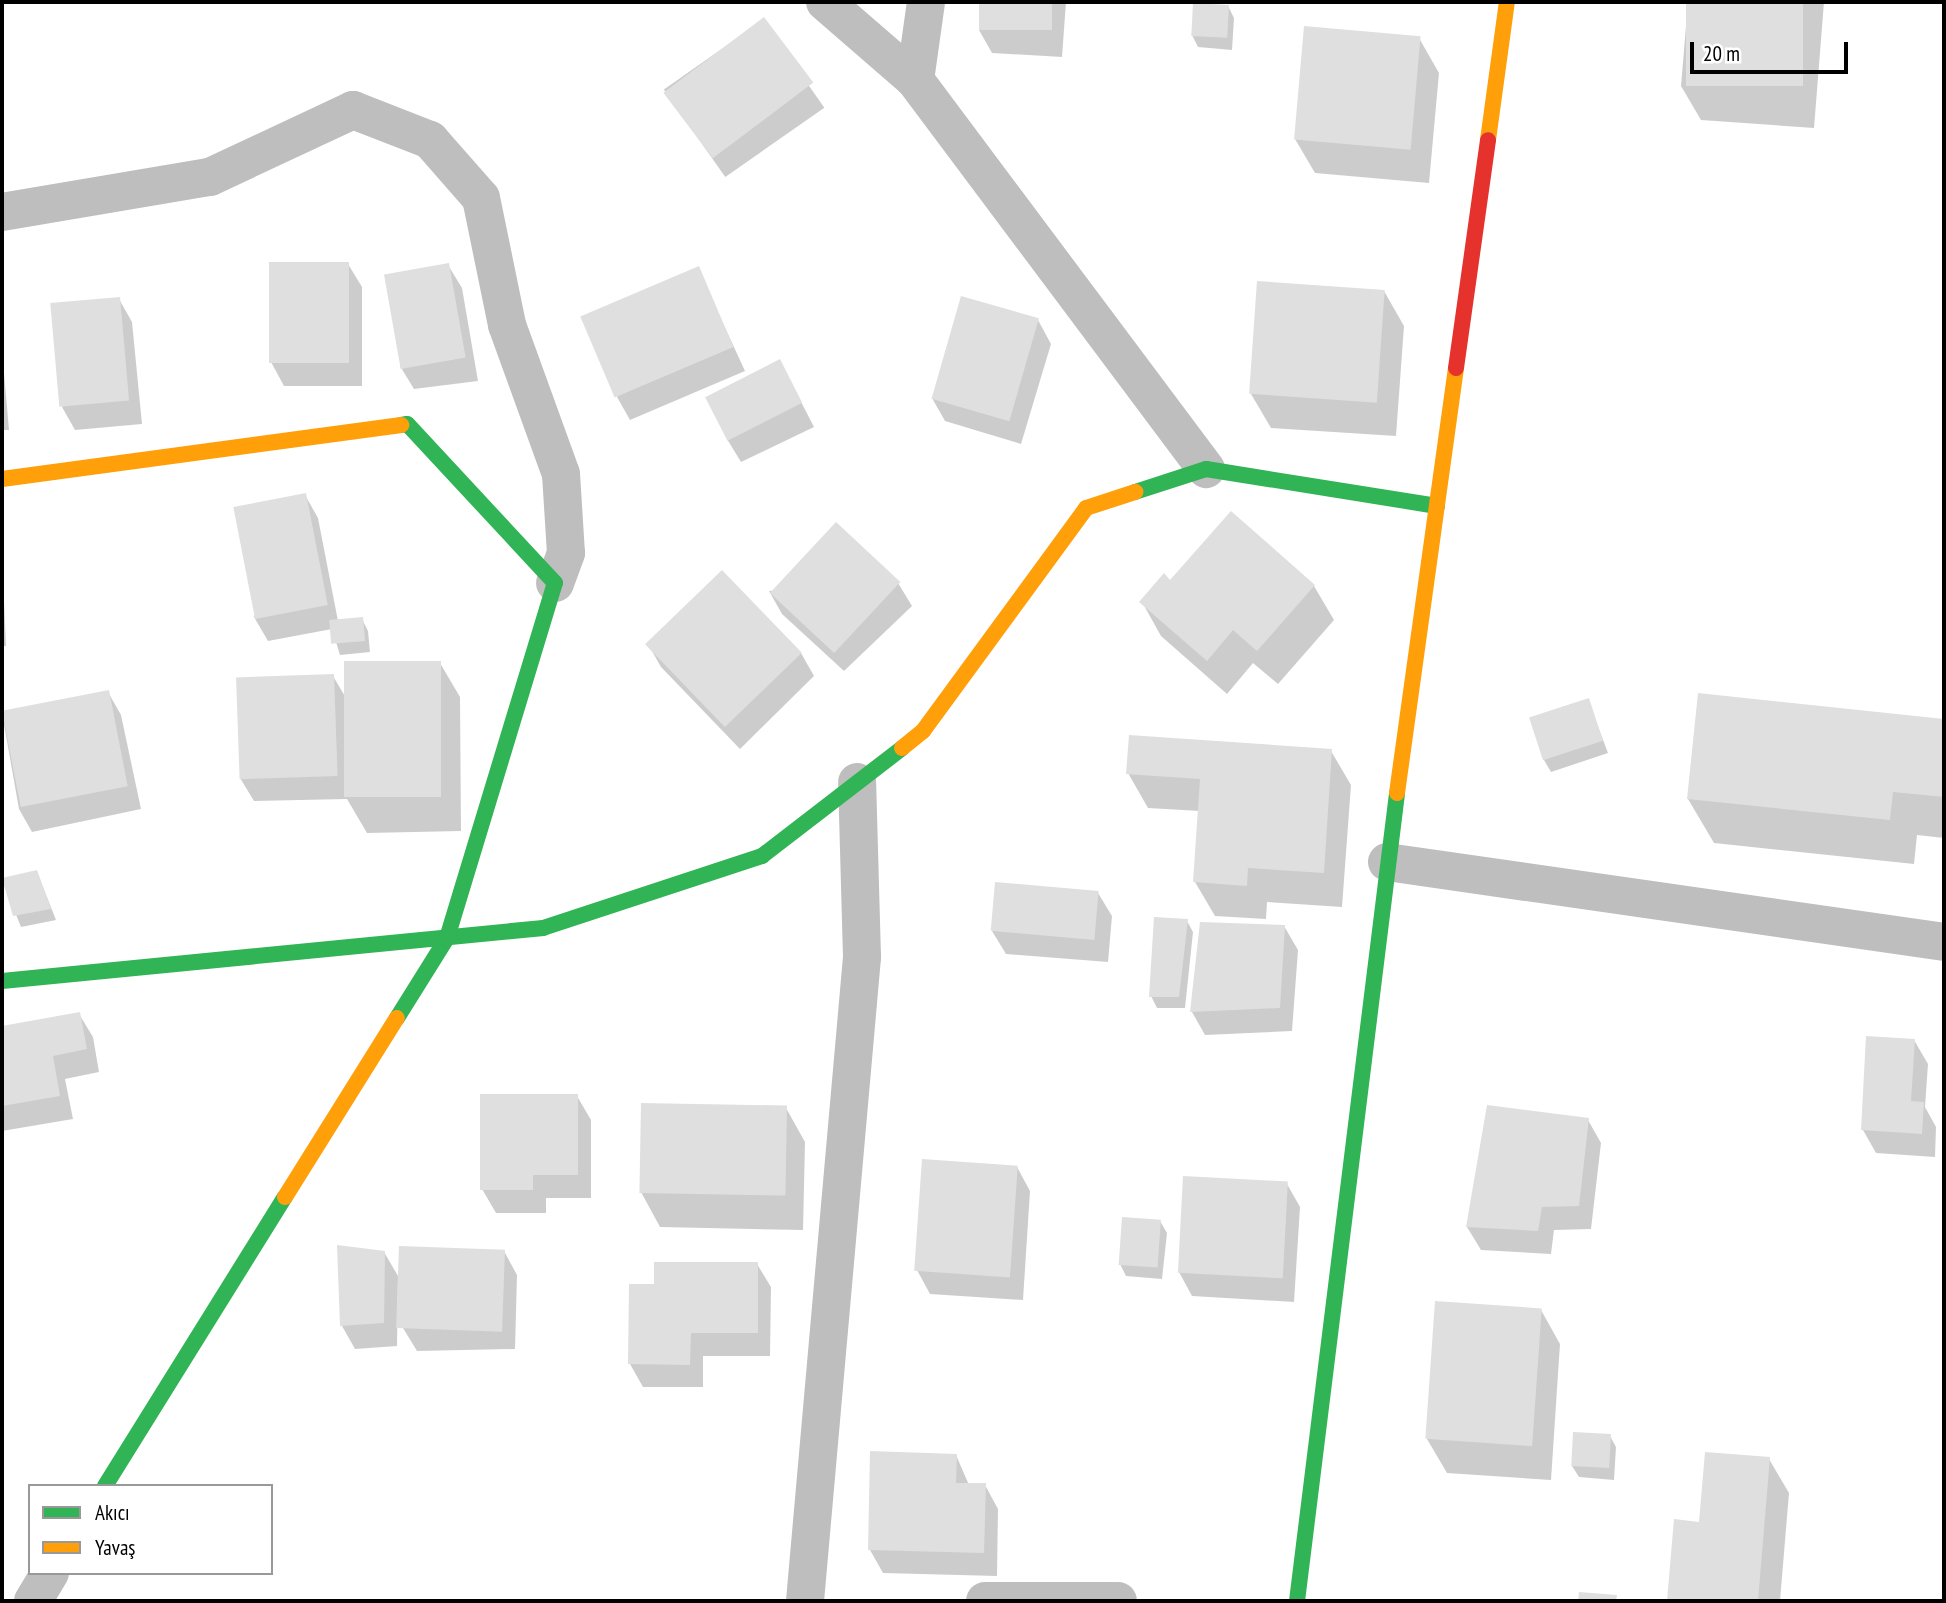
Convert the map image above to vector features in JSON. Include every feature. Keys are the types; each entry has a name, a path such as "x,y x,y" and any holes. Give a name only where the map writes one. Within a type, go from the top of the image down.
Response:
{"street":[{"path":"825,2 915,80 1206,469"},
{"path":"915,80 926,2"},
{"path":"1297,1601 1387,862 1507,2"},
{"path":"2,212 211,177 352,110 430,140 481,198 507,325 561,474 566,554 447,938 106,1484"},
{"path":"2,479 407,424 555,583"},
{"path":"2,981 543,928 762,856 923,732 1086,508 1206,469 1437,506"},
{"path":"805,1601 862,957 857,782"},
{"path":"1387,862 1944,942"},
{"path":"33,1601 49,1575"},
{"path":"985,1601 1118,1601"}],"building":[{"path":"979,2 1052,2 1052,30 979,30"},
{"path":"1686,2 1803,2 1803,86 1686,86"},
{"path":"1193,3 1229,5 1227,38 1191,36"},
{"path":"764,17 813,82 713,158 663,93"},
{"path":"1304,26 1421,36 1411,150 1294,140"},
{"path":"269,262 349,262 349,363 269,363"},
{"path":"449,263 466,358 401,369 384,274"},
{"path":"699,266 733,347 615,397 580,316"},
{"path":"1257,281 1385,290 1377,403 1249,394"},
{"path":"961,296 1039,318 1009,421 932,399"},
{"path":"120,297 129,401 59,407 50,303"},
{"path":"780,359 802,403 727,441 705,397"},
{"path":"306,493 328,605 255,619 233,507"},
{"path":"1231,511 1315,585 1257,651 1233,630 1207,661 1139,602 1164,573 1170,580"},
{"path":"836,522 900,582 834,653 770,593"},
{"path":"722,570 802,653 725,727 645,644"},
{"path":"363,617 365,641 331,644 329,620"},
{"path":"344,661 441,661 441,797 344,797"},
{"path":"334,674 338,776 240,779 236,677"},
{"path":"109,690 128,786 21,807 2,711"},
{"path":"1698,693 1944,719 1944,797 1893,792 1890,820 1687,799"},
{"path":"1589,698 1603,741 1543,760 1529,717"},
{"path":"1129,735 1332,749 1324,873 1248,868 1247,886 1193,882 1200,779 1126,774"},
{"path":"37,870 51,909 13,916 2,878"},
{"path":"995,882 1099,891 1094,940 991,931"},
{"path":"1154,917 1188,919 1179,997 1149,997"},
{"path":"1200,922 1285,925 1280,1008 1190,1012"},
{"path":"80,1012 87,1049 53,1056 60,1096 2,1106 2,1026"},
{"path":"1866,1036 1915,1039 1911,1101 1924,1102 1922,1134 1861,1130"},
{"path":"480,1094 578,1094 578,1175 533,1175 533,1190 480,1190"},
{"path":"641,1103 787,1106 785,1196 639,1193"},
{"path":"1487,1105 1589,1118 1579,1206 1542,1207 1538,1231 1466,1227"},
{"path":"922,1159 1018,1166 1010,1277 914,1271"},
{"path":"1183,1176 1288,1181 1283,1278 1178,1273"},
{"path":"1122,1217 1161,1220 1158,1268 1119,1265"},
{"path":"337,1245 385,1251 384,1323 340,1326"},
{"path":"399,1246 505,1250 502,1332 396,1328"},
{"path":"654,1262 758,1262 758,1333 691,1333 690,1365 628,1364 629,1284 654,1284"},
{"path":"1435,1301 1542,1308 1532,1446 1425,1439"},
{"path":"1573,1432 1611,1434 1609,1468 1571,1466"},
{"path":"870,1451 957,1454 956,1483 986,1483 984,1553 868,1550"},
{"path":"1705,1452 1770,1457 1758,1601 1667,1601 1674,1519 1699,1522"},
{"path":"1579,1592 1617,1595 1616,1601 1578,1601"}],"traffic: fast":[{"path":"397,1018 447,938 555,583 407,424 401,425"},
{"path":"1135,492 1206,469 1437,506"},
{"path":"2,981 543,928 762,856 902,748"},
{"path":"1297,1601 1397,793"},
{"path":"106,1484 285,1197"}],"traffic: slow":[{"path":"1488,140 1507,2"},
{"path":"1397,793 1456,368"},
{"path":"2,479 401,425"},
{"path":"902,748 923,731 1086,508 1135,492"},
{"path":"285,1197 397,1018"}],"traffic: jam":[{"path":"1456,368 1488,140"}]}
